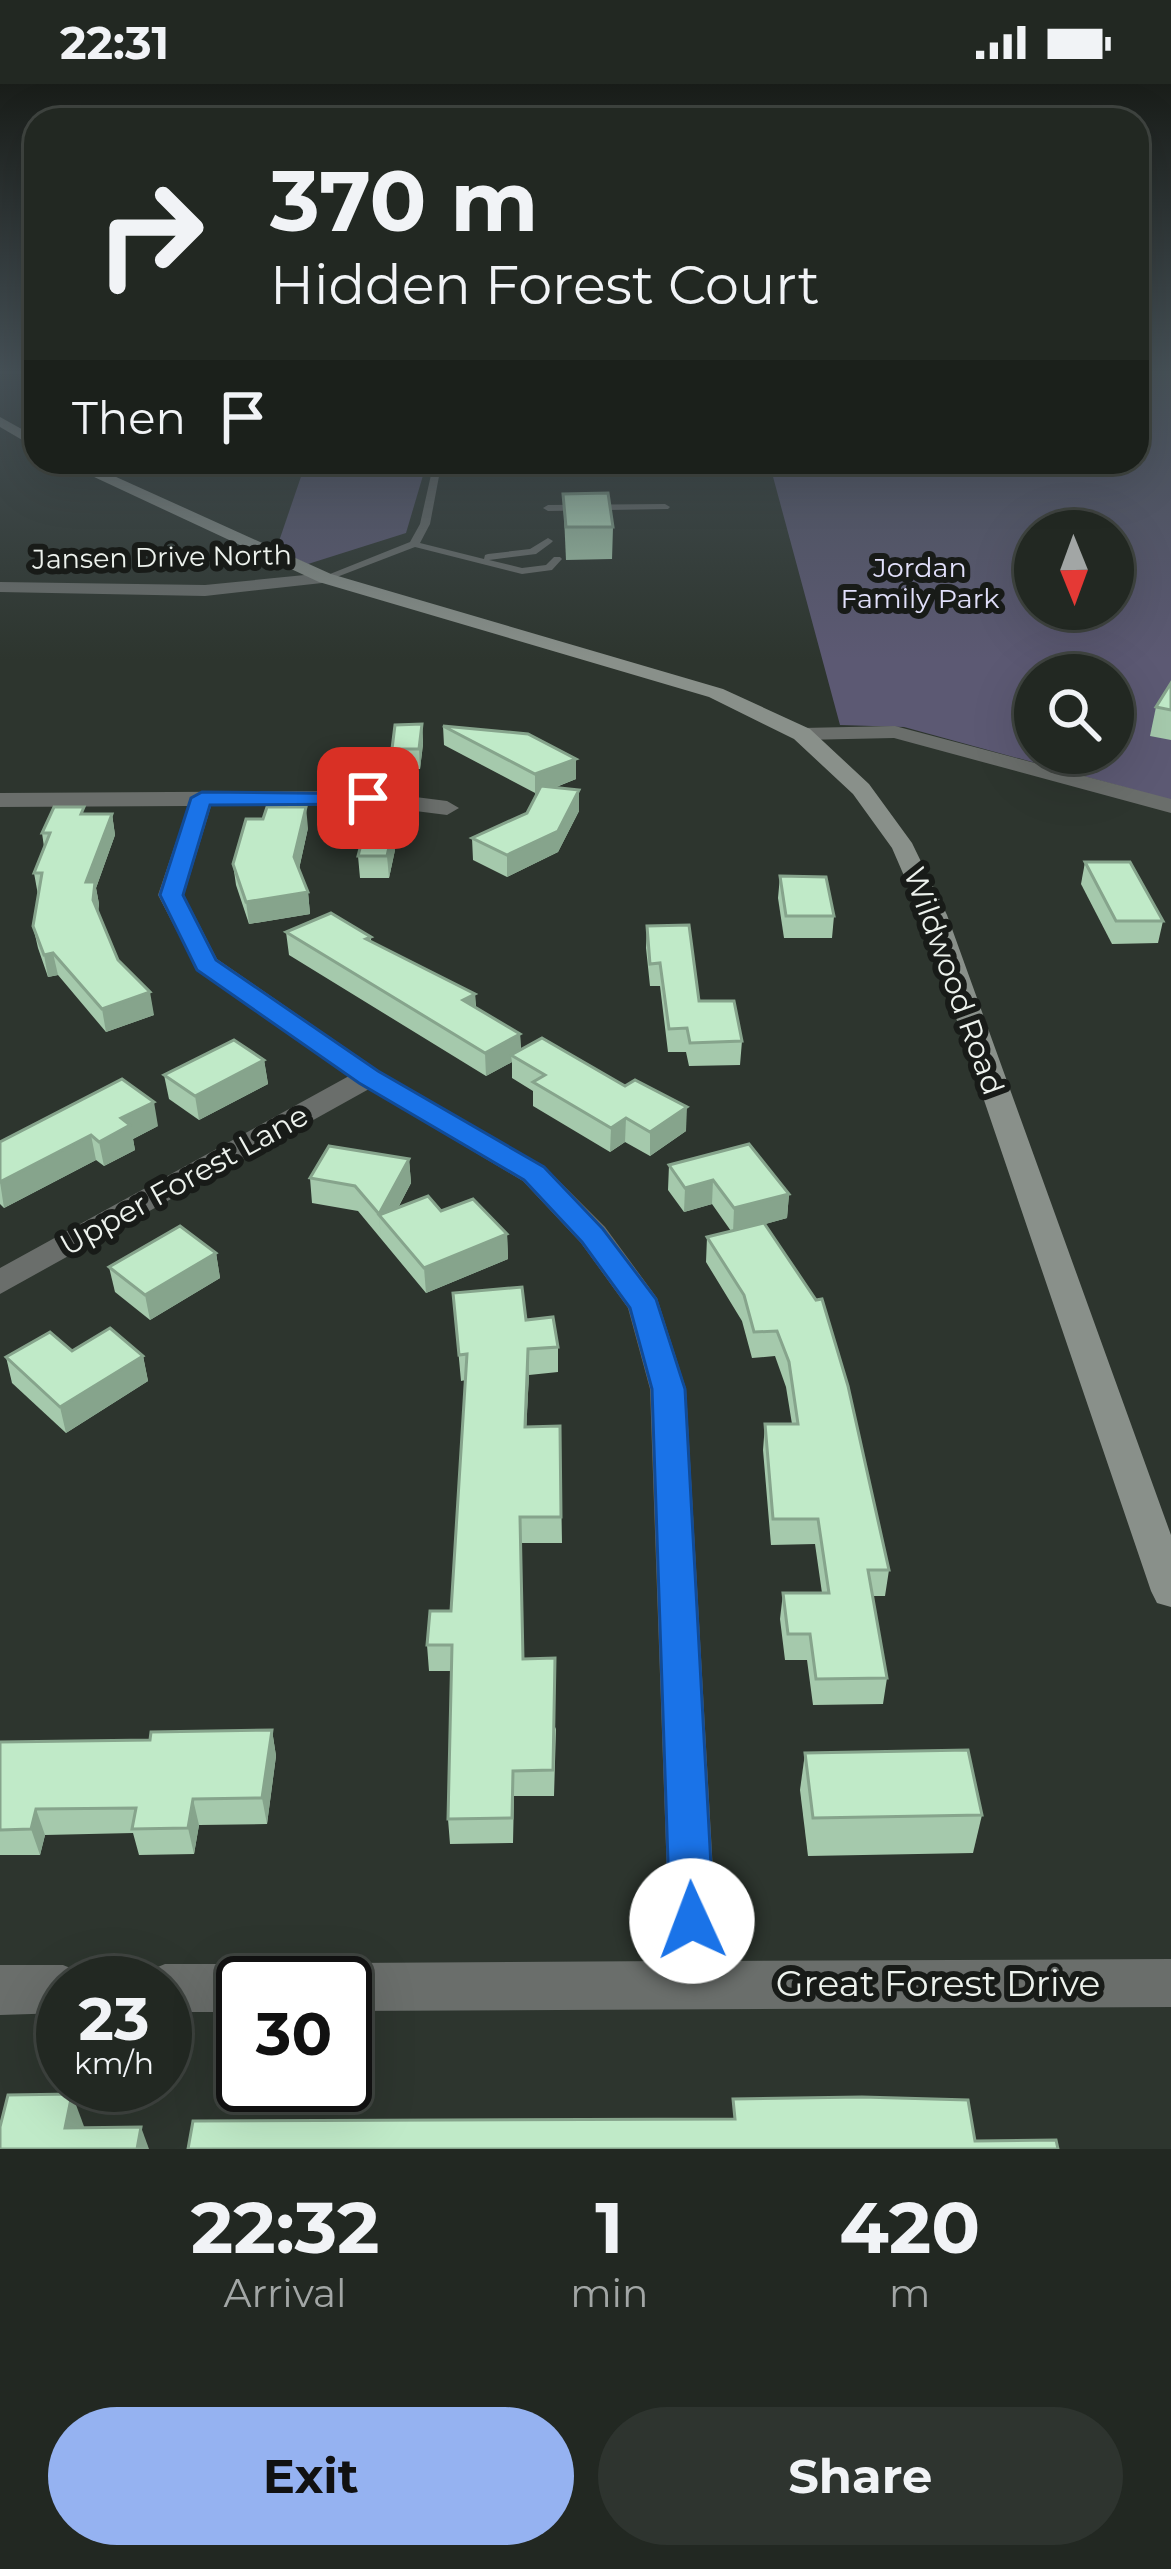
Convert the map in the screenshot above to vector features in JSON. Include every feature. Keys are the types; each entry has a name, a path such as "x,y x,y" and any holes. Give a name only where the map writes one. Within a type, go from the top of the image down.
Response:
{"street":[{"name":"Wildwood Road","path":"96,474 325,578 716,693 802,734 861,789 904,848 934,914 1159,1521 1171,1591"},
{"name":"Jansen Drive North","path":"0,587 222,587 325,578"},
{"path":"802,734 895,732 1171,806"},
{"path":"202,798 171,895 206,964 369,1077 534,1174 593,1235 645,1306 668,1389 695,1983"},
{"path":"0,800 368,798 447,808"},
{"name":"Upper Forest Lane","path":"0,1283 369,1077"},
{"name":"Great Forest Drive","path":"372,1987 1171,1983"},
{"path":"0,1990 36,1989"}],"lane":[{"path":"415,544 425,524 435,474"},
{"path":"548,508 665,507"},
{"path":"469,557 520,555 548,541"},
{"path":"325,578 415,544 522,571 549,568 556,559"}],"green space":[{"name":"Jordan Family Park","path":"1149,467 1171,467 1171,800 1076,774 1134,774 1134,654 1014,654 1014,757 904,727 840,725 772,474 1149,474"},
{"path":"302,474 423,474 406,533 308,564 276,550"}],"building":[{"path":"608,493 613,527 566,527 563,494"},
{"path":"1171,683 1171,710 1156,707"},
{"path":"422,724 419,749 392,749 395,725"},
{"path":"443,726 528,734 576,759 535,774"},
{"path":"541,786 579,790 558,831 507,855 472,838 527,813"},
{"path":"54,807 84,807 81,814 112,814 86,882 95,882 93,900 118,960 150,992 102,1009 53,953 44,955 33,926 42,873 34,873 50,833 42,833"},
{"path":"267,807 306,807 294,857 308,892 246,902 233,864 246,819 263,819"},
{"path":"365,829 393,829 387,856 358,856"},
{"path":"1085,862 1130,862 1163,921 1116,921"},
{"path":"780,876 826,877 834,916 786,916"},
{"path":"331,913 371,937 366,939 475,994 463,1000 520,1034 485,1053 286,932"},
{"path":"689,925 699,1001 734,1001 742,1041 690,1043 687,1028 669,1029 660,963 650,964 647,926"},
{"path":"542,1038 625,1086 635,1080 687,1107 650,1132 626,1118 611,1128 533,1082 545,1075 511,1055"},
{"path":"234,1040 264,1060 195,1096 164,1075"},
{"path":"122,1079 154,1102 121,1118 130,1125 99,1142 91,1135 0,1182 0,1142"},
{"path":"749,1144 789,1194 734,1208 713,1180 685,1188 669,1165"},
{"path":"329,1146 409,1159 379,1214 355,1186 310,1178"},
{"path":"428,1196 441,1211 473,1199 507,1234 424,1268 379,1215"},
{"path":"764,1223 816,1300 822,1299 848,1386 889,1570 868,1570 887,1678 816,1679 810,1634 788,1634 783,1593 829,1593 818,1519 773,1519 765,1424 798,1424 789,1362 777,1331 754,1332 744,1295 707,1237"},
{"path":"180,1226 216,1253 145,1295 109,1267"},
{"path":"522,1287 526,1320 553,1317 558,1347 528,1349 525,1427 560,1426 561,1517 520,1517 523,1659 555,1658 553,1770 513,1771 512,1818 448,1819 452,1645 427,1645 430,1611 451,1611 467,1354 459,1355 453,1293"},
{"path":"110,1328 143,1356 60,1407 6,1357 50,1332 72,1351"},
{"path":"272,1730 262,1798 193,1799 188,1828 132,1829 136,1808 36,1809 31,1829 0,1830 0,1742 150,1740 151,1732"},
{"path":"968,1750 982,1815 813,1818 805,1753"},
{"path":"8,2095 36,2095 36,2112 68,2112 65,2128 141,2127 137,2149 0,2149"},
{"path":"733,2099 968,2100 975,2141 1056,2140 1058,2149 188,2149 193,2121 735,2119"}],"route":[{"path":"368,798 202,798 171,895 206,964 369,1077 534,1174 593,1235 645,1306 668,1389 692,1921"}]}
